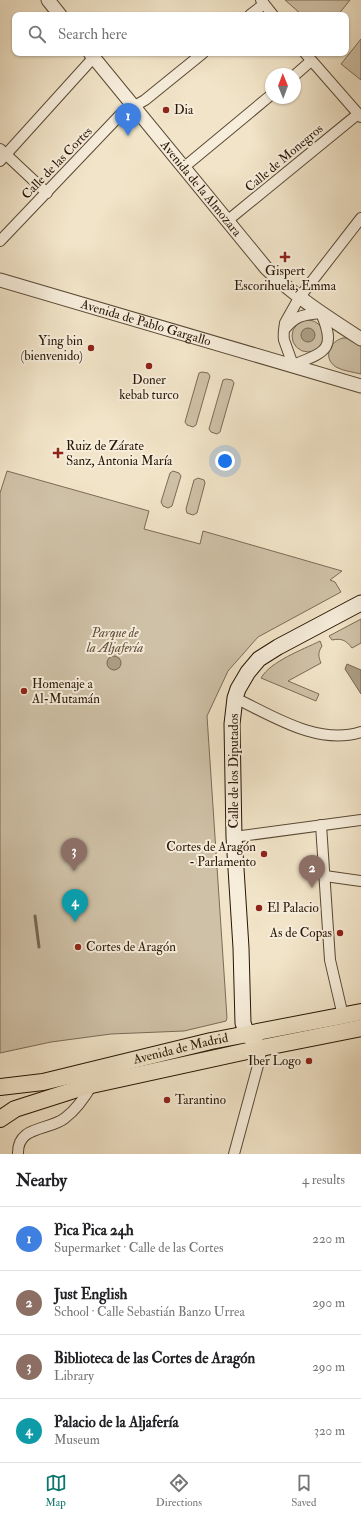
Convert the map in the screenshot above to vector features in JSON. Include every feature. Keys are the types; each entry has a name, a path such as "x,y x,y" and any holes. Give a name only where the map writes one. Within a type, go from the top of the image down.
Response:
{"main road":[{"name":"Calle de los Diputados","path":"247,1034 243,1023 241,948 234,837 232,724 235,698 238,689 248,672 259,659 278,647 361,603"},
{"name":"Avenida de Madrid","path":"0,1087 43,1082 153,1054 361,1012"},
{"name":"Avenida de Madrid","path":"0,1119 15,1109 92,1085 361,1028"},
{"path":"247,1034 261,1048"}],"street":[{"path":"51,1 58,12"},
{"path":"253,12 263,2 271,12"},
{"path":"47,193 2,155 91,56"},
{"name":"Avenida de la Almozara","path":"93,56 266,268 299,298 361,339"},
{"name":"Calle de las Cortes","path":"0,241 121,114 145,100 199,56"},
{"path":"307,56 359,115"},
{"path":"301,70 311,61"},
{"path":"183,168 265,100"},
{"name":"Calle de Monegros","path":"227,221 359,115"},
{"path":"284,330 293,320 298,317 321,313 328,332 326,347 319,354 293,365 284,344 284,330 288,316 299,298 361,218"},
{"name":"Avenida de Pablo Gargallo","path":"0,280 361,386"},
{"path":"235,698 275,718 315,733 340,736 361,732"},
{"path":"234,837 361,820"},
{"path":"322,825 330,960 342,1016"},
{"path":"325,876 361,881"},
{"path":"234,1154 259,1062 261,1048"},
{"path":"17,1153 23,1137 32,1131 63,1120 82,1101 92,1085"}],"green space":[{"path":"285,0 350,0 340,12 299,12"},
{"path":"361,39 361,80 341,64 349,56"},
{"path":"308,320 317,323 321,327 324,336 321,345 317,349 308,352 299,349 295,345 292,336 295,327 299,323"},
{"path":"343,338 348,338 361,345 361,374 336,367 329,359 329,350 331,346"},
{"path":"199,373 208,373 210,376 196,425 193,427 187,425 185,422"},
{"path":"223,380 232,380 234,383 220,432 217,434 211,432 209,429"},
{"name":"Parque de la Aljafería","path":"7,471 149,511 144,529 200,544 203,531 342,571 330,580 335,582 341,592 258,637 228,671 207,716 226,1021 184,1031 111,1034 51,1042 0,1053 0,493"},
{"path":"173,471 179,473 181,476 172,506 168,508 163,506 161,502 170,473"},
{"path":"198,478 204,480 205,483 197,513 193,515 187,513 186,509 194,480"},
{"path":"361,619 361,643 352,648 345,641 338,639 332,640 329,636"},
{"path":"320,641 322,646 319,658 321,663 288,681 319,694 316,701 261,678 279,661"}],"shaded area":[{"path":"305,328 311,328 315,332 315,338 311,342 305,342 301,338 301,332"},
{"path":"114,656 119,658 121,663 119,668 114,670 109,668 107,663 109,658"},
{"path":"347,664 361,670 361,694 345,669"}],"waterway":[{"path":"35,916 39,947"}],"place":[{"name":"Dia","path":"166,110"},
{"name":"Pica Pica 24h","path":"128,136"},
{"name":"Gispert Escorihuela, Emma","path":"285,257"},
{"name":"Ying bin (bienvenido)","path":"91,348"},
{"name":"Doner kebab turco","path":"149,366"},
{"name":"Ruiz de Zárate Sanz, Antonia María","path":"58,453"},
{"name":"Homenaje a Al-Mutamán","path":"24,691"},
{"name":"Cortes de Aragón - Parlamento","path":"264,854"},
{"name":"Biblioteca de las Cortes de Aragón","path":"74,871"},
{"name":"Just English","path":"312,888"},
{"name":"El Palacio","path":"259,908"},
{"name":"Palacio de la Aljafería","path":"75,922"},
{"name":"As de Copas","path":"340,933"},
{"name":"Cortes de Aragón","path":"78,947"},
{"name":"Iber Logo","path":"309,1061"},
{"name":"Tarantino","path":"167,1100"}]}
